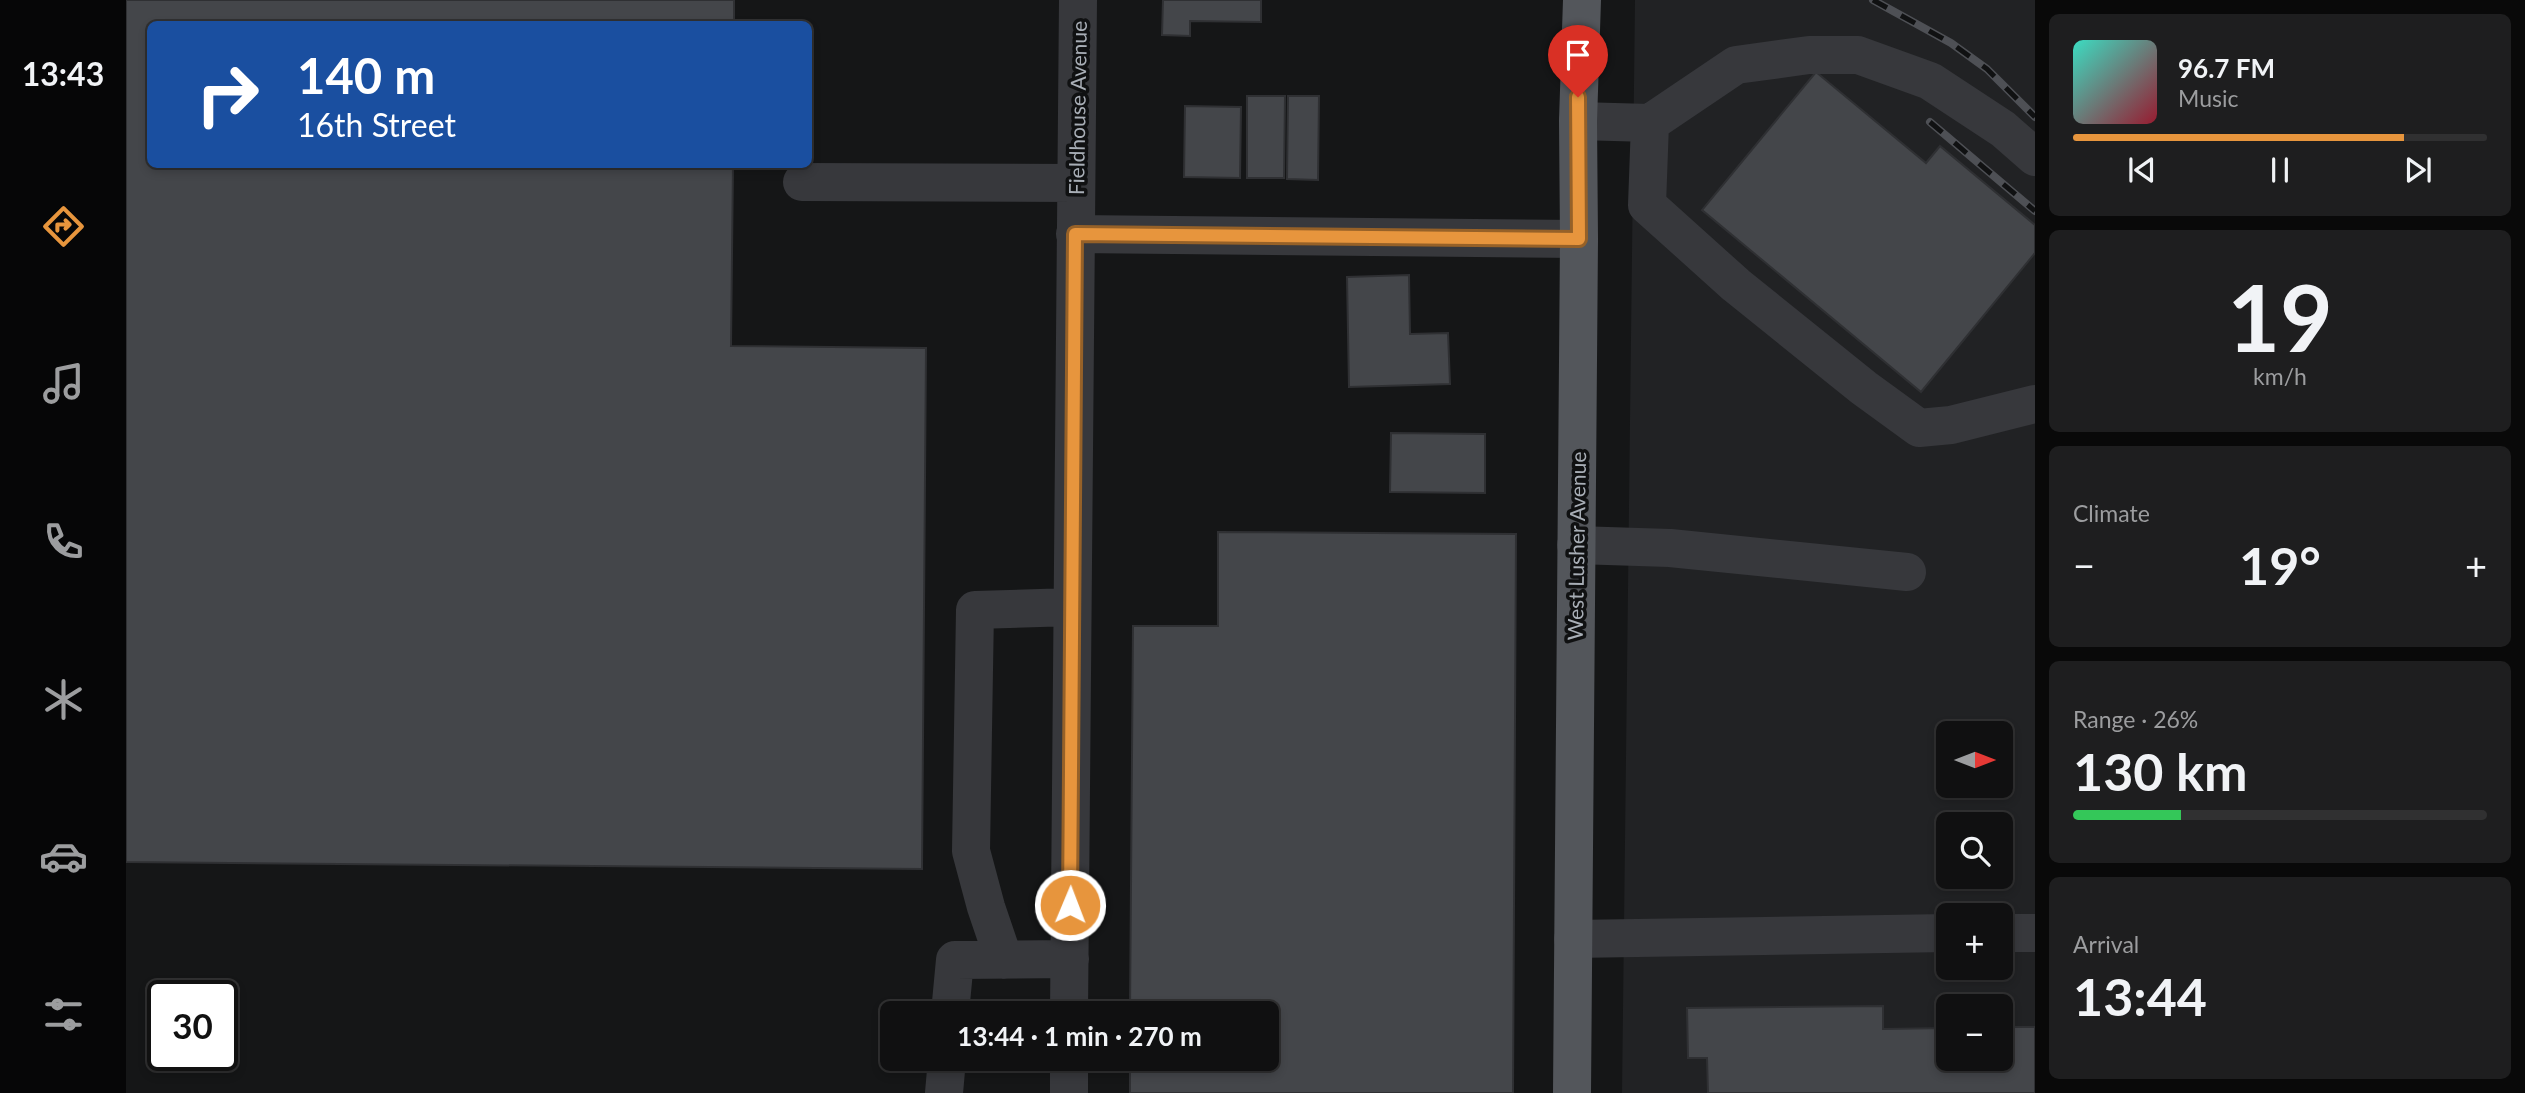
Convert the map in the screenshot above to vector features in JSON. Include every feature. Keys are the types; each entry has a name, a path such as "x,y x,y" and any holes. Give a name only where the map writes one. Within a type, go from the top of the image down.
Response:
{"main road":[{"name":"West Lusher Avenue","path":"1572,1093 1578,121 1583,0"}],"street":[{"name":"Fieldhouse Avenue","path":"1069,1001 1078,0"},
{"path":"1578,121 1650,123 1736,65 1809,55 1858,55 1930,82 2003,129 2035,157"},
{"path":"1650,123 1647,205 1736,285 1864,388 1919,428 1951,425 2035,404"},
{"path":"802,181 1076,183"},
{"path":"1075,234 1579,239"},
{"path":"1576,545 1670,548 1907,572"},
{"path":"1004,960 971,852 975,610 1072,607"},
{"path":"1573,939 1936,933"},
{"path":"2013,933 2035,933"},
{"path":"951,1001 955,960 1070,959"},
{"path":"944,1093 946,1071"},
{"path":"1069,1071 1069,1093"}],"shaded area":[{"path":"1635,0 2035,0 2035,1093 1622,1093"}],"building":[{"path":"126,0 734,0 734,21 147,21 147,168 733,168 731,346 926,348 922,869 126,862"},
{"path":"1163,0 1261,0 1261,22 1190,21 1190,36 1162,35"},
{"path":"1816,72 1926,163 1940,146 2035,225 2035,253 1921,392 1702,210"},
{"path":"1247,96 1285,96 1284,178 1247,178"},
{"path":"1288,96 1319,96 1318,180 1287,179"},
{"path":"1185,106 1241,107 1240,178 1184,177"},
{"path":"1409,275 1410,334 1448,333 1450,384 1349,387 1347,277"},
{"path":"1391,433 1485,434 1485,493 1390,492"},
{"path":"1218,532 1516,534 1513,1093 1130,1093 1130,1071 1279,1071 1279,1001 1130,1001 1133,626 1218,626"},
{"path":"1883,1006 1883,1029 1936,1028 1936,1071 2013,1071 2013,1027 2035,1027 2035,1093 1708,1093 1707,1058 1688,1058 1687,1008"}],"railway":[{"path":"1873,0 1951,43 1987,69 2035,117"},
{"path":"1930,122 2035,211"}],"route":[{"path":"1070,905 1075,234 1579,239 1578,97"}]}
